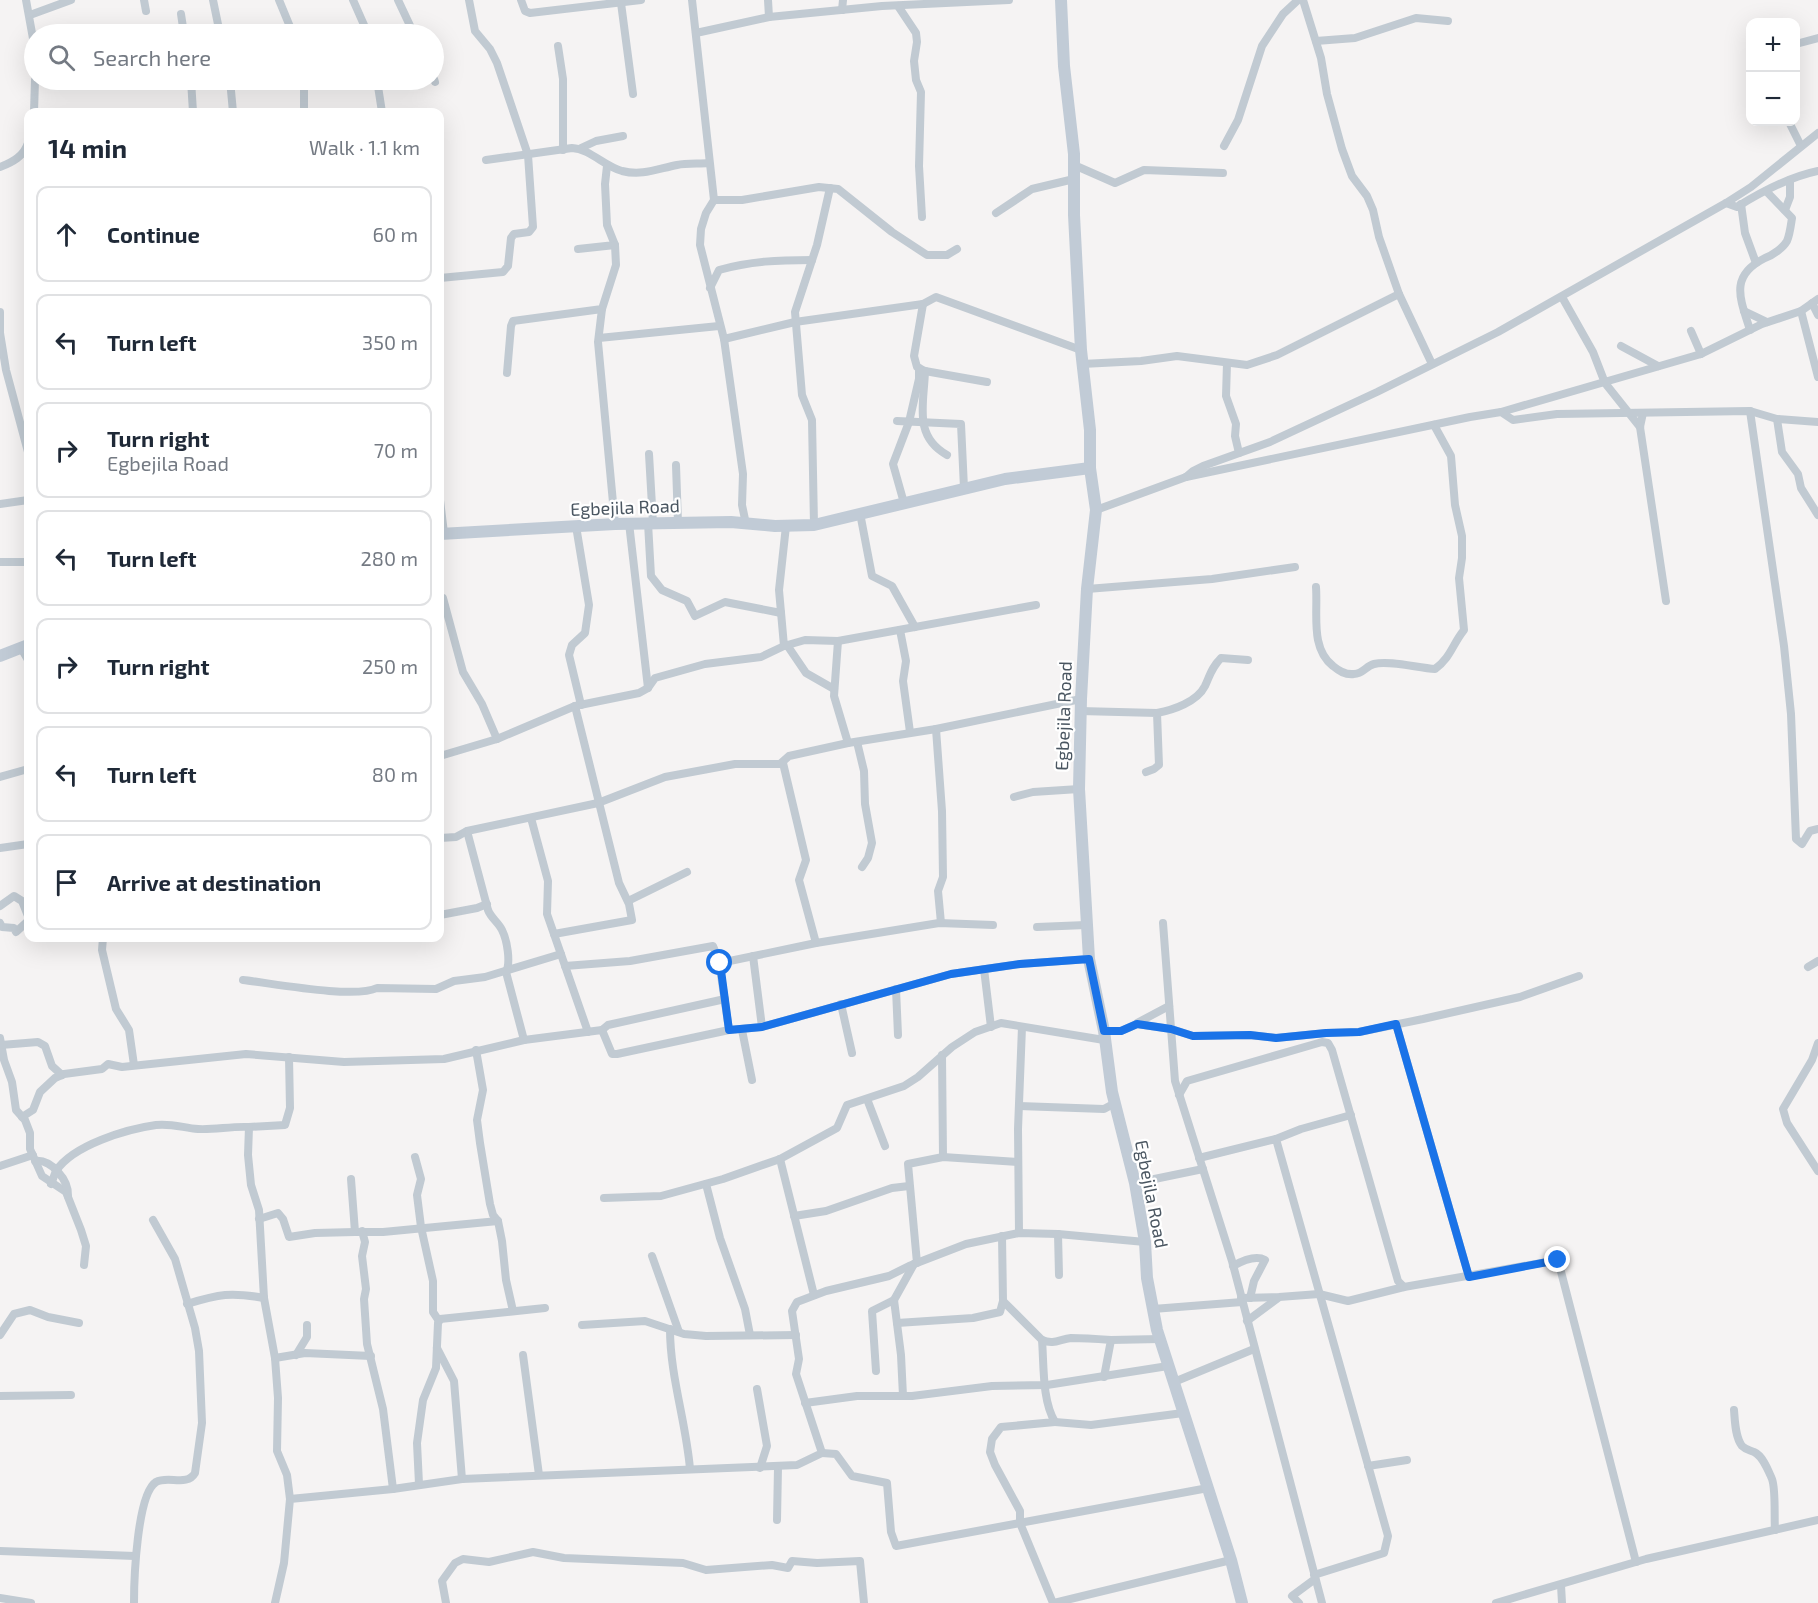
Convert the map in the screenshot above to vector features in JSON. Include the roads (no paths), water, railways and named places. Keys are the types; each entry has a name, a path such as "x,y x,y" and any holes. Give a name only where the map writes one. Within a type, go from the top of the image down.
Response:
{"street":[{"path":"26,0 31,24"},
{"path":"30,15 71,0"},
{"path":"144,0 147,12"},
{"path":"213,0 218,24"},
{"path":"279,0 289,24"},
{"path":"353,0 364,24"},
{"path":"398,0 409,24"},
{"path":"444,278 503,272 508,266 513,234 529,232 533,227 528,155 497,63 490,48 475,30 469,0"},
{"path":"521,0 525,11 530,13 641,0"},
{"path":"692,0 714,200 705,213 700,237 701,255 724,339 743,474 742,505 746,524"},
{"path":"768,0 769,17"},
{"path":"842,10 843,0"},
{"path":"873,0 882,6"},
{"path":"696,33 769,17 882,6 1009,0"},
{"path":"1061,0 1064,66 1072,122 1081,350 1090,430 1090,468"},
{"path":"1224,146 1238,120 1262,46 1283,14 1298,0"},
{"path":"1303,0 1321,58 1327,94 1342,149 1352,176 1367,196 1373,210 1379,237 1399,294 1432,364"},
{"path":"621,3 633,94"},
{"path":"898,6 916,33 914,61 916,80 921,92 919,166 922,217"},
{"path":"181,14 182,24"},
{"path":"1316,41 1355,38 1416,18 1448,21"},
{"path":"1800,43 1818,38"},
{"path":"558,46 563,80 563,150"},
{"path":"34,108 35,90"},
{"path":"192,90 193,108"},
{"path":"231,90 233,108"},
{"path":"304,90 304,108"},
{"path":"379,90 381,108"},
{"path":"1791,126 1801,146"},
{"path":"1186,477 1203,466 1270,442 1432,364 1562,297 1726,203 1818,133"},
{"path":"486,160 581,148 596,141 623,136"},
{"path":"581,148 607,166 631,173 643,174 681,165 709,162"},
{"path":"0,167 13,162 24,153"},
{"path":"1074,165 1115,183 1144,171 1223,173"},
{"path":"607,166 605,184 607,225 615,245 616,265 602,309 598,342 615,524"},
{"path":"1726,203 1737,207 1801,174 1818,171"},
{"path":"996,213 1032,189 1074,180"},
{"path":"1785,210 1790,197 1790,180"},
{"path":"714,200 742,200 819,187 838,189 892,232 927,255 947,255 957,249"},
{"path":"814,525 812,420 802,395 795,312 812,260 830,188"},
{"path":"1750,330 1739,297 1742,278 1750,266 1774,254 1787,241 1792,218 1766,191"},
{"path":"1741,204 1745,233 1756,263"},
{"path":"578,249 615,245"},
{"path":"710,288 719,270 736,265 768,260 812,260"},
{"path":"1082,364 1141,361 1177,356 1247,365 1262,362 1399,294"},
{"path":"724,339 795,322 874,309 923,304 936,297 1081,350"},
{"path":"1562,297 1593,352 1605,382 1640,427"},
{"path":"1096,510 1186,477 1501,412 1605,382 1701,354 1767,322 1801,311 1815,301 1818,315"},
{"path":"923,304 914,356 915,363 922,369 987,382"},
{"path":"507,373 513,321 602,309"},
{"path":"1744,311 1767,322"},
{"path":"1801,311 1818,377"},
{"path":"0,312 0,333 6,370 24,437"},
{"path":"599,338 719,326"},
{"path":"1691,331 1701,354"},
{"path":"1621,346 1659,366"},
{"path":"1227,363 1226,396 1236,424 1235,436 1239,453"},
{"path":"904,503 893,464 909,422 922,369"},
{"path":"922,369 922,426 935,448 948,455"},
{"path":"1501,412 1513,420 1557,414 1750,411 1777,419 1818,422"},
{"path":"1750,411 1784,646 1791,714 1796,839 1802,844 1810,831 1818,829"},
{"path":"1643,413 1640,427 1666,601"},
{"path":"1777,419 1782,452 1798,474 1801,488 1818,516"},
{"path":"897,421 962,424 964,488"},
{"path":"1316,587 1319,650 1325,660 1345,674 1364,672 1372,664 1385,663 1435,669 1451,654 1455,641 1464,630 1459,578 1462,536 1455,505 1451,456 1434,425"},
{"path":"649,454 651,576 662,590 687,601 695,616 725,602 781,613"},
{"path":"676,465 678,523"},
{"name":"Egbejila Road","path":"444,534 629,523 814,525 964,488 1024,476 1090,468 1096,510 1087,590 1079,789 1089,959 1114,1103 1135,1183 1145,1242 1147,1278 1160,1340 1231,1560 1242,1603"},
{"path":"0,504 24,501"},
{"path":"860,513 872,576 892,586 915,627"},
{"path":"629,523 648,688"},
{"path":"554,934 632,920 628,901 619,883 598,803 569,655 572,645 585,633 589,604 576,526"},
{"path":"786,526 779,590 786,646 806,673 834,689"},
{"path":"0,562 24,562"},
{"path":"1087,590 1179,583 1295,567"},
{"path":"444,602 463,672 482,704 497,739"},
{"path":"444,755 497,739 578,706 639,693 648,688 655,678 705,664 761,657 805,640 838,641 1036,605"},
{"path":"900,630 906,661 903,681 910,732"},
{"path":"838,641 834,696 864,771 865,804 872,843 868,858 862,867"},
{"path":"0,656 24,647"},
{"path":"444,838 456,837 467,831 598,803 665,777 735,764 783,763 789,756 852,742 1081,705 1157,713 1170,711 1199,694 1205,687 1213,666 1221,658 1248,660"},
{"path":"1146,772 1159,765 1157,713"},
{"path":"936,729 942,811 943,877 938,891 941,923"},
{"path":"783,763 806,860 800,880 816,943"},
{"path":"0,777 24,770"},
{"path":"1014,797 1033,792 1079,789"},
{"path":"531,818 548,881 547,914 588,1032"},
{"path":"467,831 491,918 502,930 504,937 509,966 506,972 524,1041"},
{"path":"0,848 24,845"},
{"path":"628,901 687,872"},
{"path":"0,906 14,896 22,901 24,906"},
{"path":"444,914 487,904"},
{"path":"0,923 2,927 14,928 16,932 24,925"},
{"path":"720,963 816,943 941,923 993,925"},
{"path":"1163,923 1175,1081 1244,1299 1254,1349 1322,1603"},
{"path":"1037,927 1086,925"},
{"path":"103,942 102,950 116,1009 129,1029 134,1065"},
{"path":"565,966 630,961 713,946 720,963 729,1030"},
{"path":"243,980 350,992 370,991 377,988 436,989 454,981 466,981 506,972 561,954"},
{"path":"753,956 762,1027"},
{"path":"602,1030 612,1054 729,1030 762,1027 951,974 1020,964 1089,959"},
{"path":"1809,967 1818,961"},
{"path":"984,969 991,1027"},
{"path":"1137,1024 1171,1029 1193,1036 1250,1035 1276,1038 1359,1032 1520,997 1579,976"},
{"path":"896,989 898,1035"},
{"path":"22,1117 33,1110 40,1092 48,1083 62,1075 102,1069 108,1064 122,1066 246,1054 344,1062 444,1059 524,1041 602,1030 608,1025 725,999"},
{"path":"841,1004 852,1053"},
{"path":"604,1198 661,1196 706,1184 780,1159 837,1128 847,1105 904,1086 975,1032 1001,1023 1104,1036 1137,1024 1169,1006"},
{"path":"1396,1024 1469,1277"},
{"path":"1019,1233 1018,1162 1022,1027"},
{"path":"742,1030 752,1080"},
{"path":"62,1075 52,1066 45,1046 38,1042 1,1044 12,1082 16,1110 30,1133 34,1158 42,1176 68,1196"},
{"path":"1179,1095 1187,1081 1322,1042 1328,1043 1332,1050 1398,1281 1404,1287"},
{"path":"1818,1043 1812,1060 1783,1109 1787,1123 1818,1171"},
{"path":"476,1050 483,1090 477,1120 480,1143 490,1204 493,1215 498,1221 506,1265 506,1280 513,1311"},
{"path":"942,1055 943,1157"},
{"path":"51,1184 56,1171 89,1144 156,1125 181,1125 197,1129 285,1125 290,1108 289,1058"},
{"path":"867,1099 885,1146"},
{"path":"1019,1106 1104,1109 1114,1103"},
{"path":"1199,1158 1276,1139 1301,1129 1351,1115"},
{"path":"249,1126 248,1155 251,1185 259,1210 264,1298 275,1358 278,1398 277,1451 286,1475 290,1499 284,1563 275,1603"},
{"path":"1276,1139 1388,1536 1384,1553 1315,1577 1292,1596 1299,1603"},
{"path":"415,1157 421,1179 417,1195 421,1227 433,1281 433,1312 439,1321 436,1368 423,1400 417,1443 418,1484"},
{"path":"876,1371 872,1311 894,1300 915,1264 908,1164 943,1157 1018,1162"},
{"path":"0,1166 34,1158 56,1171 68,1188 68,1196 86,1246 84,1265"},
{"path":"780,1159 814,1295"},
{"path":"1135,1183 1203,1169"},
{"path":"351,1179 359,1232 365,1242 362,1256 366,1289 364,1299 367,1344 382,1409 393,1489"},
{"path":"706,1184 720,1238 745,1309 750,1335"},
{"path":"794,1216 826,1211 892,1188 909,1186"},
{"path":"259,1219 278,1213 283,1219 289,1237 315,1233 382,1232 498,1221"},
{"path":"134,1603 135,1556 141,1519 151,1488 156,1482 164,1480 188,1480 195,1473 202,1423 199,1352 195,1328 175,1259 153,1220"},
{"path":"822,1453 796,1374 799,1359 792,1311 797,1302 814,1295 889,1276 966,1244 1019,1233 1145,1242"},
{"path":"1058,1234 1059,1275"},
{"path":"897,1323 973,1318 1000,1312 1003,1301 1002,1236"},
{"path":"652,1256 674,1331 670,1352 687,1436 690,1469"},
{"path":"1233,1266 1259,1258 1265,1260 1244,1299"},
{"path":"1153,1309 1319,1294 1348,1301 1404,1287 1558,1260 1636,1562"},
{"path":"187,1304 213,1295 233,1294 264,1298"},
{"path":"1247,1321 1279,1298"},
{"path":"894,1300 901,1354 903,1396"},
{"path":"1003,1301 1042,1340 1054,1343 1068,1338 1160,1340"},
{"path":"439,1321 442,1318 545,1308"},
{"path":"0,1335 14,1314 30,1311 57,1320 79,1323"},
{"path":"582,1325 645,1322 674,1331 706,1336 796,1335"},
{"path":"296,1354 307,1338 307,1325"},
{"path":"1042,1340 1045,1385 1050,1413 1055,1422"},
{"path":"1104,1377 1111,1340"},
{"path":"437,1347 454,1381 462,1479"},
{"path":"1174,1382 1254,1349"},
{"path":"275,1358 304,1353 370,1356"},
{"path":"523,1355 538,1475"},
{"path":"806,1403 857,1396 903,1396 992,1386 1045,1385 1168,1366"},
{"path":"757,1389 767,1446 760,1468"},
{"path":"0,1396 71,1395"},
{"path":"1734,1410 1741,1445 1761,1458 1772,1479 1775,1530"},
{"path":"1183,1413 1090,1425 1055,1422 1001,1427 992,1439 990,1452 1020,1511 1020,1524 1054,1603 1231,1560"},
{"path":"290,1499 393,1489 462,1479 797,1466 822,1453 836,1454 852,1476 887,1483 891,1532 896,1546 1208,1488"},
{"path":"1368,1466 1407,1460"},
{"path":"777,1520 778,1467"},
{"path":"1496,1603 1636,1562 1818,1520"},
{"path":"0,1551 135,1556"},
{"path":"446,1603 442,1581 455,1563 463,1559 489,1563 533,1552 574,1559 682,1563 706,1570 772,1565 788,1569 792,1561 817,1563 860,1561 864,1603"},
{"path":"1561,1585 1562,1603"},
{"path":"0,1598 32,1603"}]}
